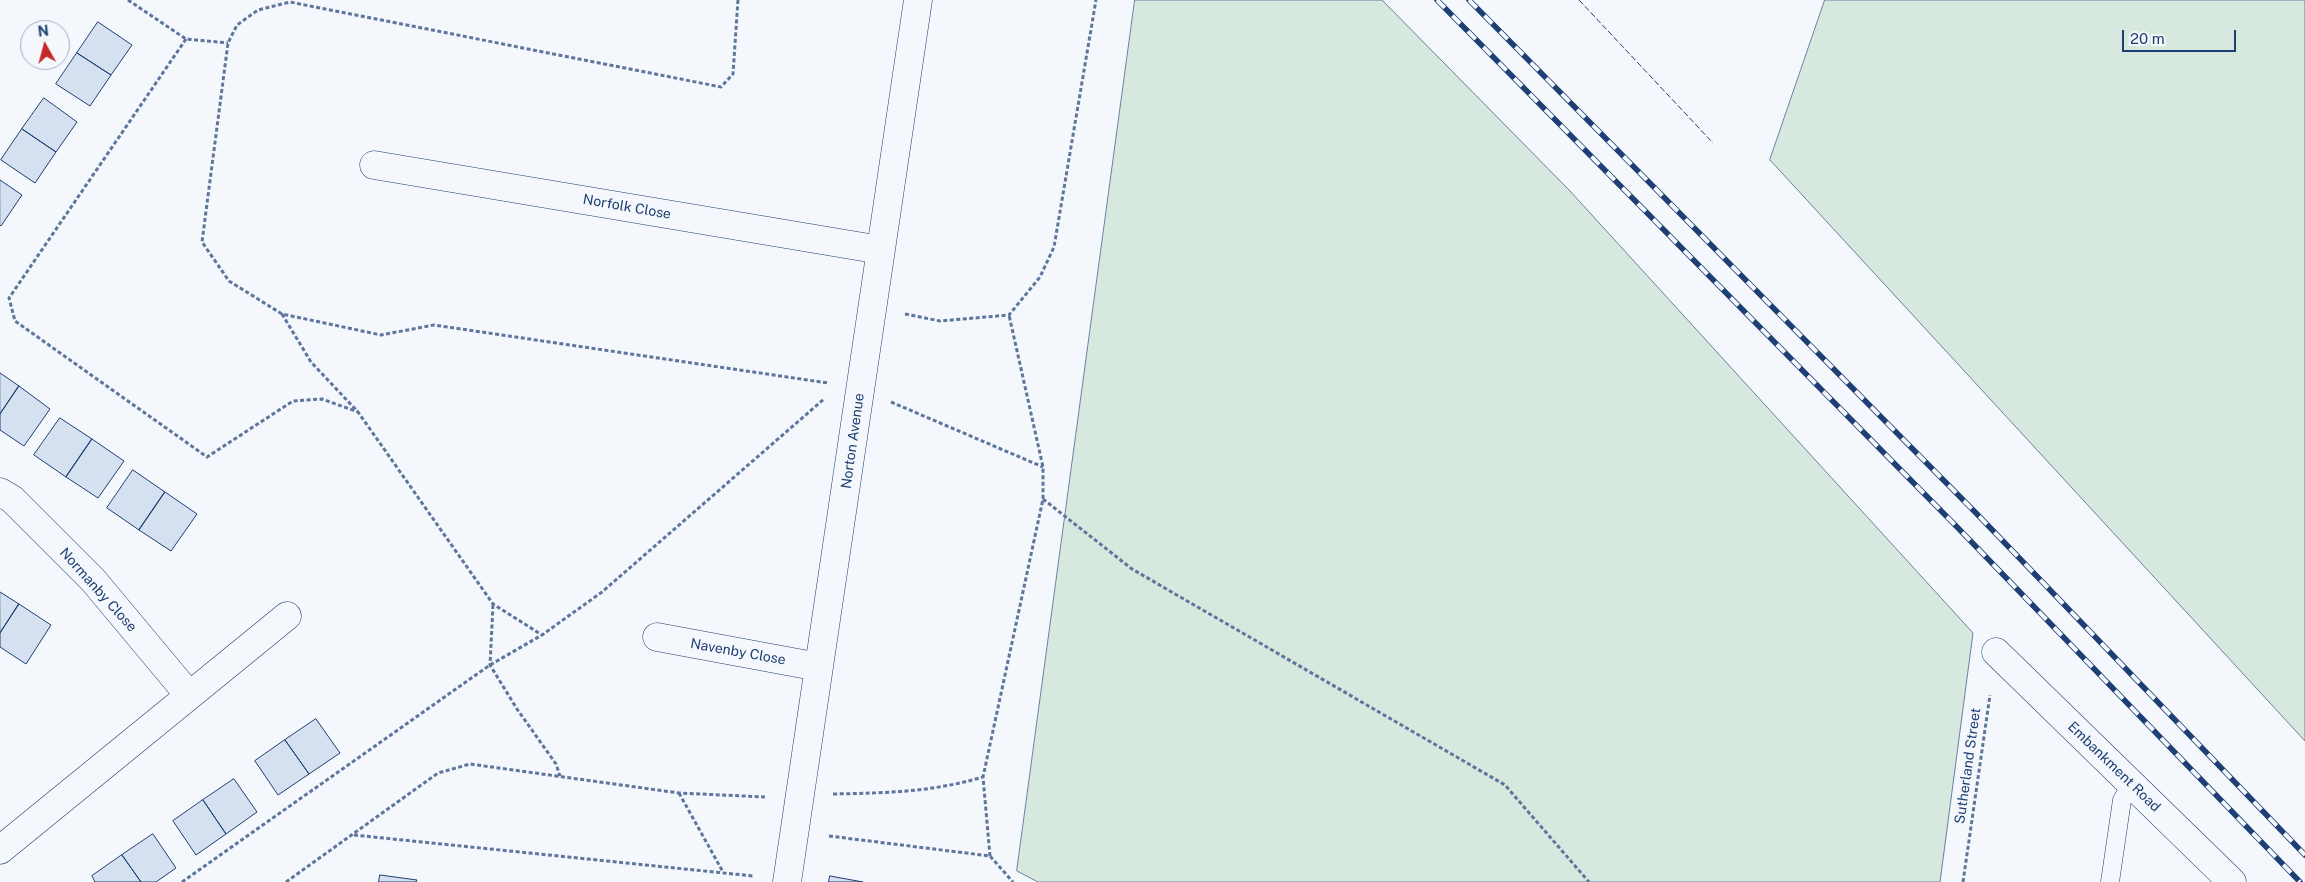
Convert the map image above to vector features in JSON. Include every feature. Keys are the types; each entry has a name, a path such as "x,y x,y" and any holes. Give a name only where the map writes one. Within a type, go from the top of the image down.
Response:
{"street":[{"name":"Norton Avenue","path":"787,881 819,667 850,387 872,307 918,0"},
{"name":"Norfolk Close","path":"374,164 880,250"},
{"name":"Normanby Close","path":"0,492 12,499 93,580 189,695"},
{"path":"0,850 287,616"},
{"name":"Navenby Close","path":"657,637 819,667"},
{"name":"Embankment Road","path":"1996,652 2232,882"}],"lane":[{"path":"2110,882 2122,800 2132,783"}],"path":[{"path":"128,0 186,39 228,43"},
{"path":"738,0 733,74 720,88 291,1 258,10 236,25 228,43 202,242 229,281 282,314 381,335 434,325 850,387 1043,467"},
{"path":"872,307 940,321 1009,315 1040,277 1054,247 1096,0"},
{"path":"186,39 9,298 15,321 207,457 293,401 322,400 358,412"},
{"path":"282,314 311,362 358,412 493,604 542,635"},
{"path":"1009,315 1043,467 1043,499 983,776 990,856 1013,882"},
{"path":"182,882 490,665 542,635 602,592 850,387"},
{"path":"1043,499 1132,569 1505,785 1589,882"},
{"path":"493,604 490,665 517,709 556,764 560,776"},
{"name":"Sutherland Street","path":"1963,882 1996,652"},
{"path":"286,882 438,773 470,764 678,793 755,797 910,793 959,784 983,776"},
{"path":"678,793 723,872"},
{"path":"795,832 990,856"},
{"path":"353,835 723,872 787,881"}],"shaded area":[{"path":"1135,0 1382,0 1570,191 1973,633 1940,882 1038,882 1017,871"},
{"path":"1825,0 2305,0 2305,741 1770,160"}],"building":[{"path":"98,22 132,45 111,75 77,53"},
{"path":"77,53 111,75 90,106 56,84 65,70 70,70 70,63"},
{"path":"44,98 77,122 56,152 22,129"},
{"path":"22,129 56,152 35,183 1,160"},
{"path":"0,180 22,195 1,226 0,225"},
{"path":"0,373 19,386 0,414"},
{"path":"19,386 50,409 24,446 0,430 0,414"},
{"path":"60,418 92,439 66,477 34,455"},
{"path":"92,439 124,461 98,498 66,477"},
{"path":"133,470 165,492 139,530 107,508"},
{"path":"165,492 197,514 171,551 139,530"},
{"path":"0,592 19,604 0,633"},
{"path":"19,604 51,625 26,664 0,647 0,633"},
{"path":"316,719 340,753 309,774 285,740"},
{"path":"285,740 309,774 278,795 255,761"},
{"path":"234,779 257,812 226,834 203,800"},
{"path":"203,800 226,834 196,855 173,821"},
{"path":"153,834 176,868 156,882 141,882 122,855"},
{"path":"122,855 141,882 95,882 92,876"},
{"path":"380,875 417,880 416,882 379,882"},
{"path":"830,876 863,882 829,882"}],"railway":[{"path":"1437,0 1959,529 2300,882"},
{"path":"1469,0 1976,513 2305,855"}],"fence":[{"path":"1579,0 1713,143"}]}
